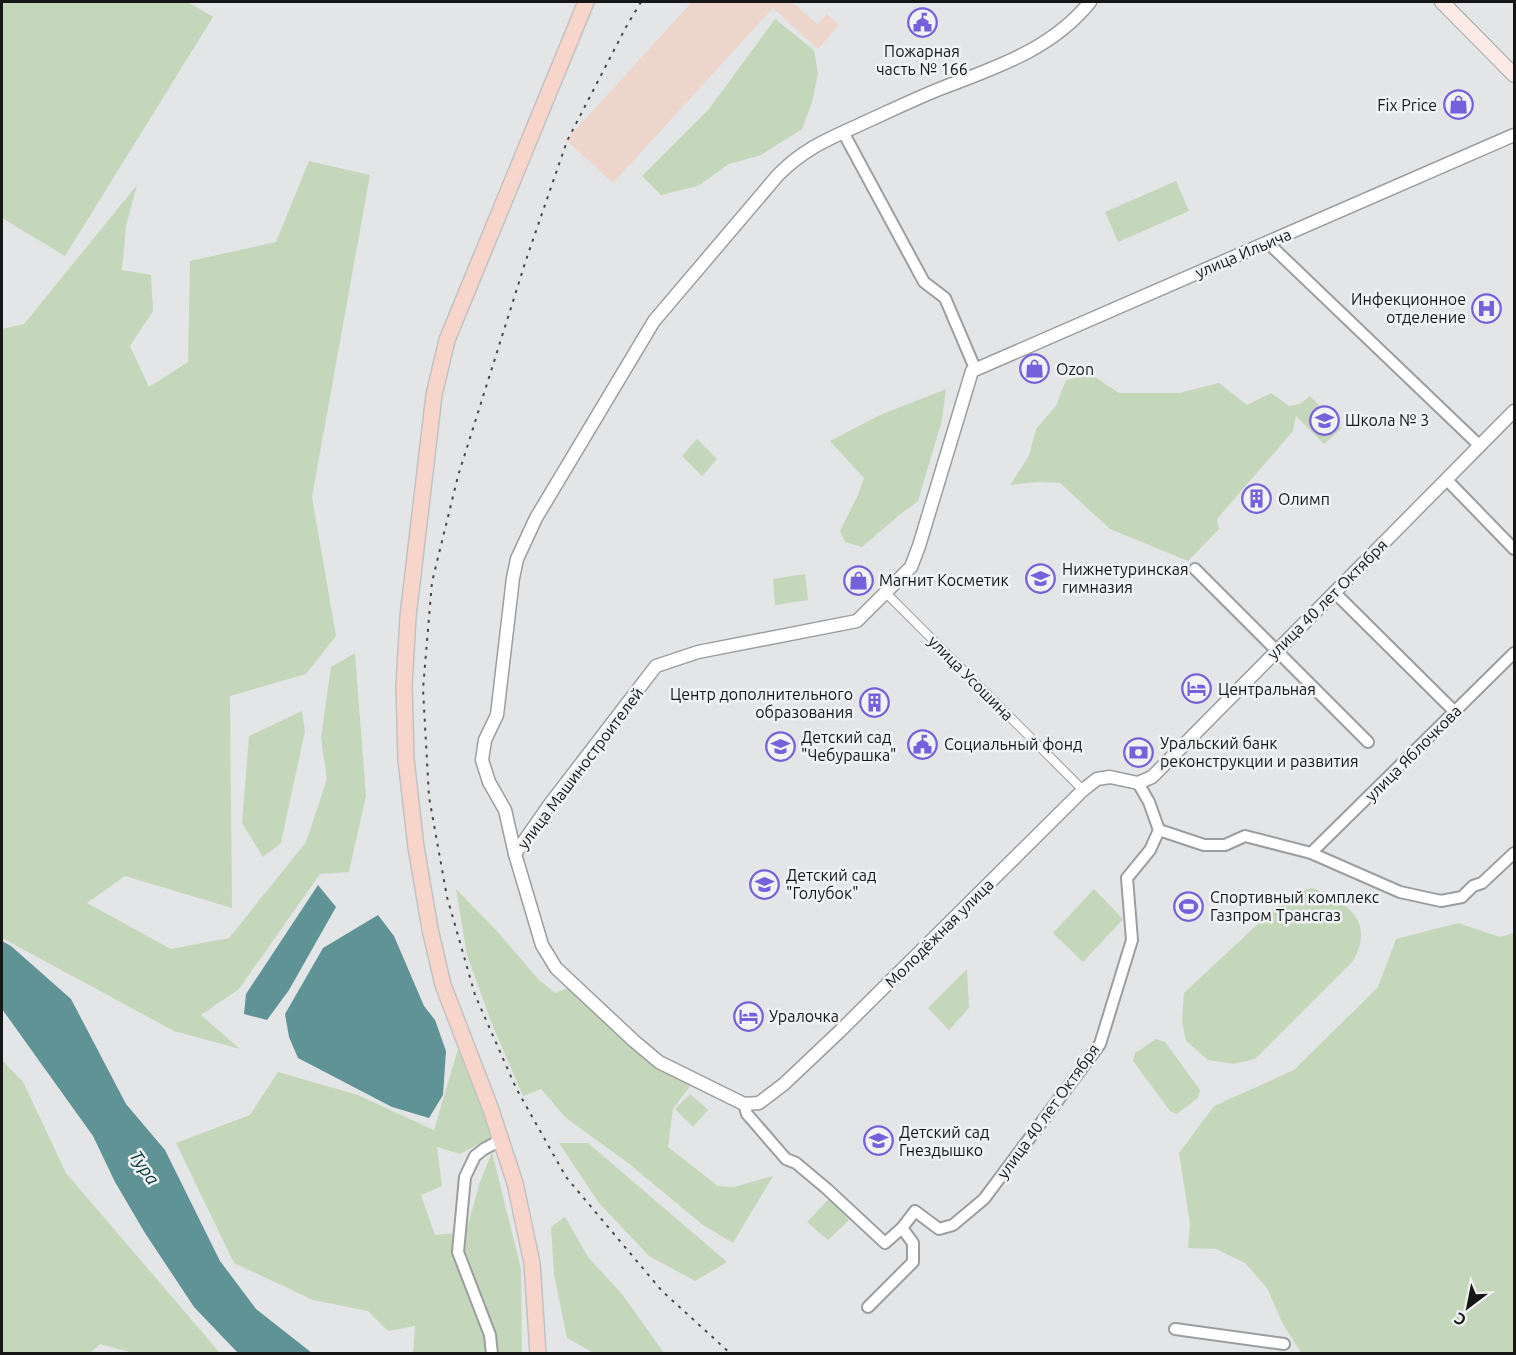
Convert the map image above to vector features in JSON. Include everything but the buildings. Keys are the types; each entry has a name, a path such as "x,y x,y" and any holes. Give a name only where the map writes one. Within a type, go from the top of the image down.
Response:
{"main road":[{"path":"538,1353 532,1263 515,1183 443,985 429,929 406,759 404,686 408,617 434,395 447,340 586,2"},
{"path":"1442,2 1515,75"}],"street":[{"path":"516,854 505,810 489,782 482,760 485,740 497,715 517,559 524,542 574,453 660,313 794,158 843,132 940,89 997,68 1027,53 1051,38 1080,14 1090,2"},
{"path":"843,132 924,282 945,298 974,366 972,371"},
{"name":"улица Ильича","path":"972,371 1267,242 1400,187 1515,135"},
{"path":"1267,242 1480,447"},
{"name":"улица Машиностроителей","path":"744,1104 659,1062 556,968 542,945 516,854 550,804 656,666 698,652 857,621 911,567 972,371"},
{"name":"улица 40 лет Октября","path":"1138,783 1152,777 1515,411"},
{"path":"1447,480 1515,549"},
{"path":"1195,569 1368,742"},
{"name":"улица Усошина","path":"885,592 1083,789"},
{"path":"1334,592 1455,712"},
{"name":"улица Яблочкова","path":"1311,853 1513,657"},
{"name":"Молодёжная улица","path":"744,1104 759,1103 784,1084 1083,789 1097,779 1110,777 1138,783"},
{"path":"1138,783 1149,802 1159,830 1204,845 1225,845 1245,836 1311,853 1400,892 1441,902 1462,897 1473,886 1482,883 1515,853"},
{"name":"улица 40 лет Октября","path":"902,1228 915,1211 939,1229 953,1225 984,1199 1100,1044 1132,940 1127,878 1150,850 1159,830"},
{"path":"744,1104 747,1114 786,1159 796,1163 827,1189 885,1243 902,1228 913,1243 913,1262 868,1307"},
{"path":"492,1353 490,1335 458,1252 465,1177 475,1156 501,1140"},
{"path":"1175,1329 1284,1344"}],"shaded area":[{"path":"692,2 792,2 817,24 827,14 839,25 818,49 773,8 613,183 566,140"}],"green space":[{"path":"2,2 188,2 213,17 65,256 2,218"},
{"path":"775,19 814,50 818,74 812,102 802,129 761,155 729,164 698,186 661,195 642,176 709,109"},
{"path":"309,161 370,175 312,497 336,636 306,674 230,696 232,908 125,876 87,903 171,949 229,938 306,842 327,779 321,738 331,667 355,653 366,796 349,872 320,874 239,989 201,1015 240,1049 174,1031 2,938 2,329 24,324 137,185 126,226 122,270 151,275 153,311 130,346 149,387 188,362 190,261 276,242"},
{"path":"1176,181 1189,211 1118,242 1105,212"},
{"path":"1092,375 1119,393 1179,393 1219,383 1247,405 1271,393 1289,406 1300,404 1310,396 1342,428 1324,444 1296,416 1293,431 1217,519 1219,529 1188,561 1110,529 1060,483 1038,482 1010,485 1029,456 1036,429 1056,406 1066,380"},
{"path":"946,389 942,420 918,501 862,547 845,542 840,531 864,478 830,441 880,415"},
{"path":"697,439 717,459 702,476 682,456"},
{"path":"805,574 808,600 775,605 773,579"},
{"path":"302,711 305,731 281,843 263,857 242,823 249,736"},
{"path":"1312,888 1346,906 1354,914 1361,934 1353,961 1255,1059 1233,1064 1208,1060 1186,1041 1182,1021 1184,993 1290,894"},
{"path":"456,889 497,931 538,979 555,993 570,987 647,1062 694,1081 673,1109 668,1147 718,1186 734,1187 773,1176 733,1243 703,1225 628,1163 565,1117 541,1089 523,1096 492,1024 467,955"},
{"path":"1094,889 1123,919 1083,962 1053,933"},
{"path":"1458,923 1500,937 1514,933 1514,1353 1301,1353 1282,1322 1267,1288 1245,1263 1216,1249 1188,1248 1190,1224 1179,1153 1214,1106 1294,1070 1378,987 1396,939"},
{"path":"967,969 969,1008 949,1030 928,1008"},
{"path":"1156,1039 1165,1042 1200,1090 1198,1098 1177,1114 1170,1111 1133,1061 1135,1053"},
{"path":"458,1049 494,1136 460,1154 437,1147 442,1186 421,1195 435,1235 466,1232 479,1185 492,1152 521,1269 522,1353 413,1353 415,1326 388,1331 368,1311 313,1300 234,1263 176,1143 250,1115 278,1072 358,1095 434,1130"},
{"path":"2,1060 23,1082 66,1173 220,1353 133,1353 100,1344 90,1353 2,1353"},
{"path":"690,1094 708,1110 693,1127 675,1109"},
{"path":"559,1143 588,1143 727,1262 695,1281 649,1256 599,1203"},
{"path":"829,1199 849,1220 828,1240 807,1222"},
{"path":"565,1217 588,1257 622,1294 664,1353 594,1353 567,1338 554,1274 551,1227"}],"water":[{"path":"318,885 336,907 289,990 267,1020 244,1014 246,994"},
{"path":"378,915 394,936 424,1006 435,1020 446,1051 443,1095 429,1118 392,1107 298,1058 289,1037 285,1014 323,948"},
{"name":"Тура","path":"2,941 11,946 71,999 126,1104 165,1150 220,1261 256,1309 312,1353 238,1353 194,1307 145,1233 115,1182 93,1136 2,1009"}],"railway":[{"path":"641,2 567,141 526,260 458,476 432,582 423,689 429,797 447,897 475,995 516,1088 566,1177 662,1291 731,1354"}],"place":[{"name":"Пожарная часть № 166","path":"922,23"},
{"name":"Fix Price","path":"1458,105"},
{"name":"Инфекционное отделение","path":"1487,308"},
{"name":"Ozon","path":"1035,369"},
{"name":"Школа № 3","path":"1324,420"},
{"name":"Олимп","path":"1257,499"},
{"name":"Нижнетуринская гимназия","path":"1041,578"},
{"name":"Магнит Косметик","path":"858,580"},
{"name":"Центральная","path":"1197,689"},
{"name":"Центр дополнительного образования","path":"874,703"},
{"name":"Социальный фонд","path":"923,744"},
{"name":"Детский сад \"Чебурашка\"","path":"780,746"},
{"name":"Уральский банк реконструкции и развития","path":"1139,752"},
{"name":"Детский сад \"Голубок\"","path":"765,884"},
{"name":"Спортивный комплекс Газпром Трансгаз","path":"1189,906"},
{"name":"Уралочка","path":"748,1016"},
{"name":"Детский сад Гнездышко","path":"878,1141"}]}
